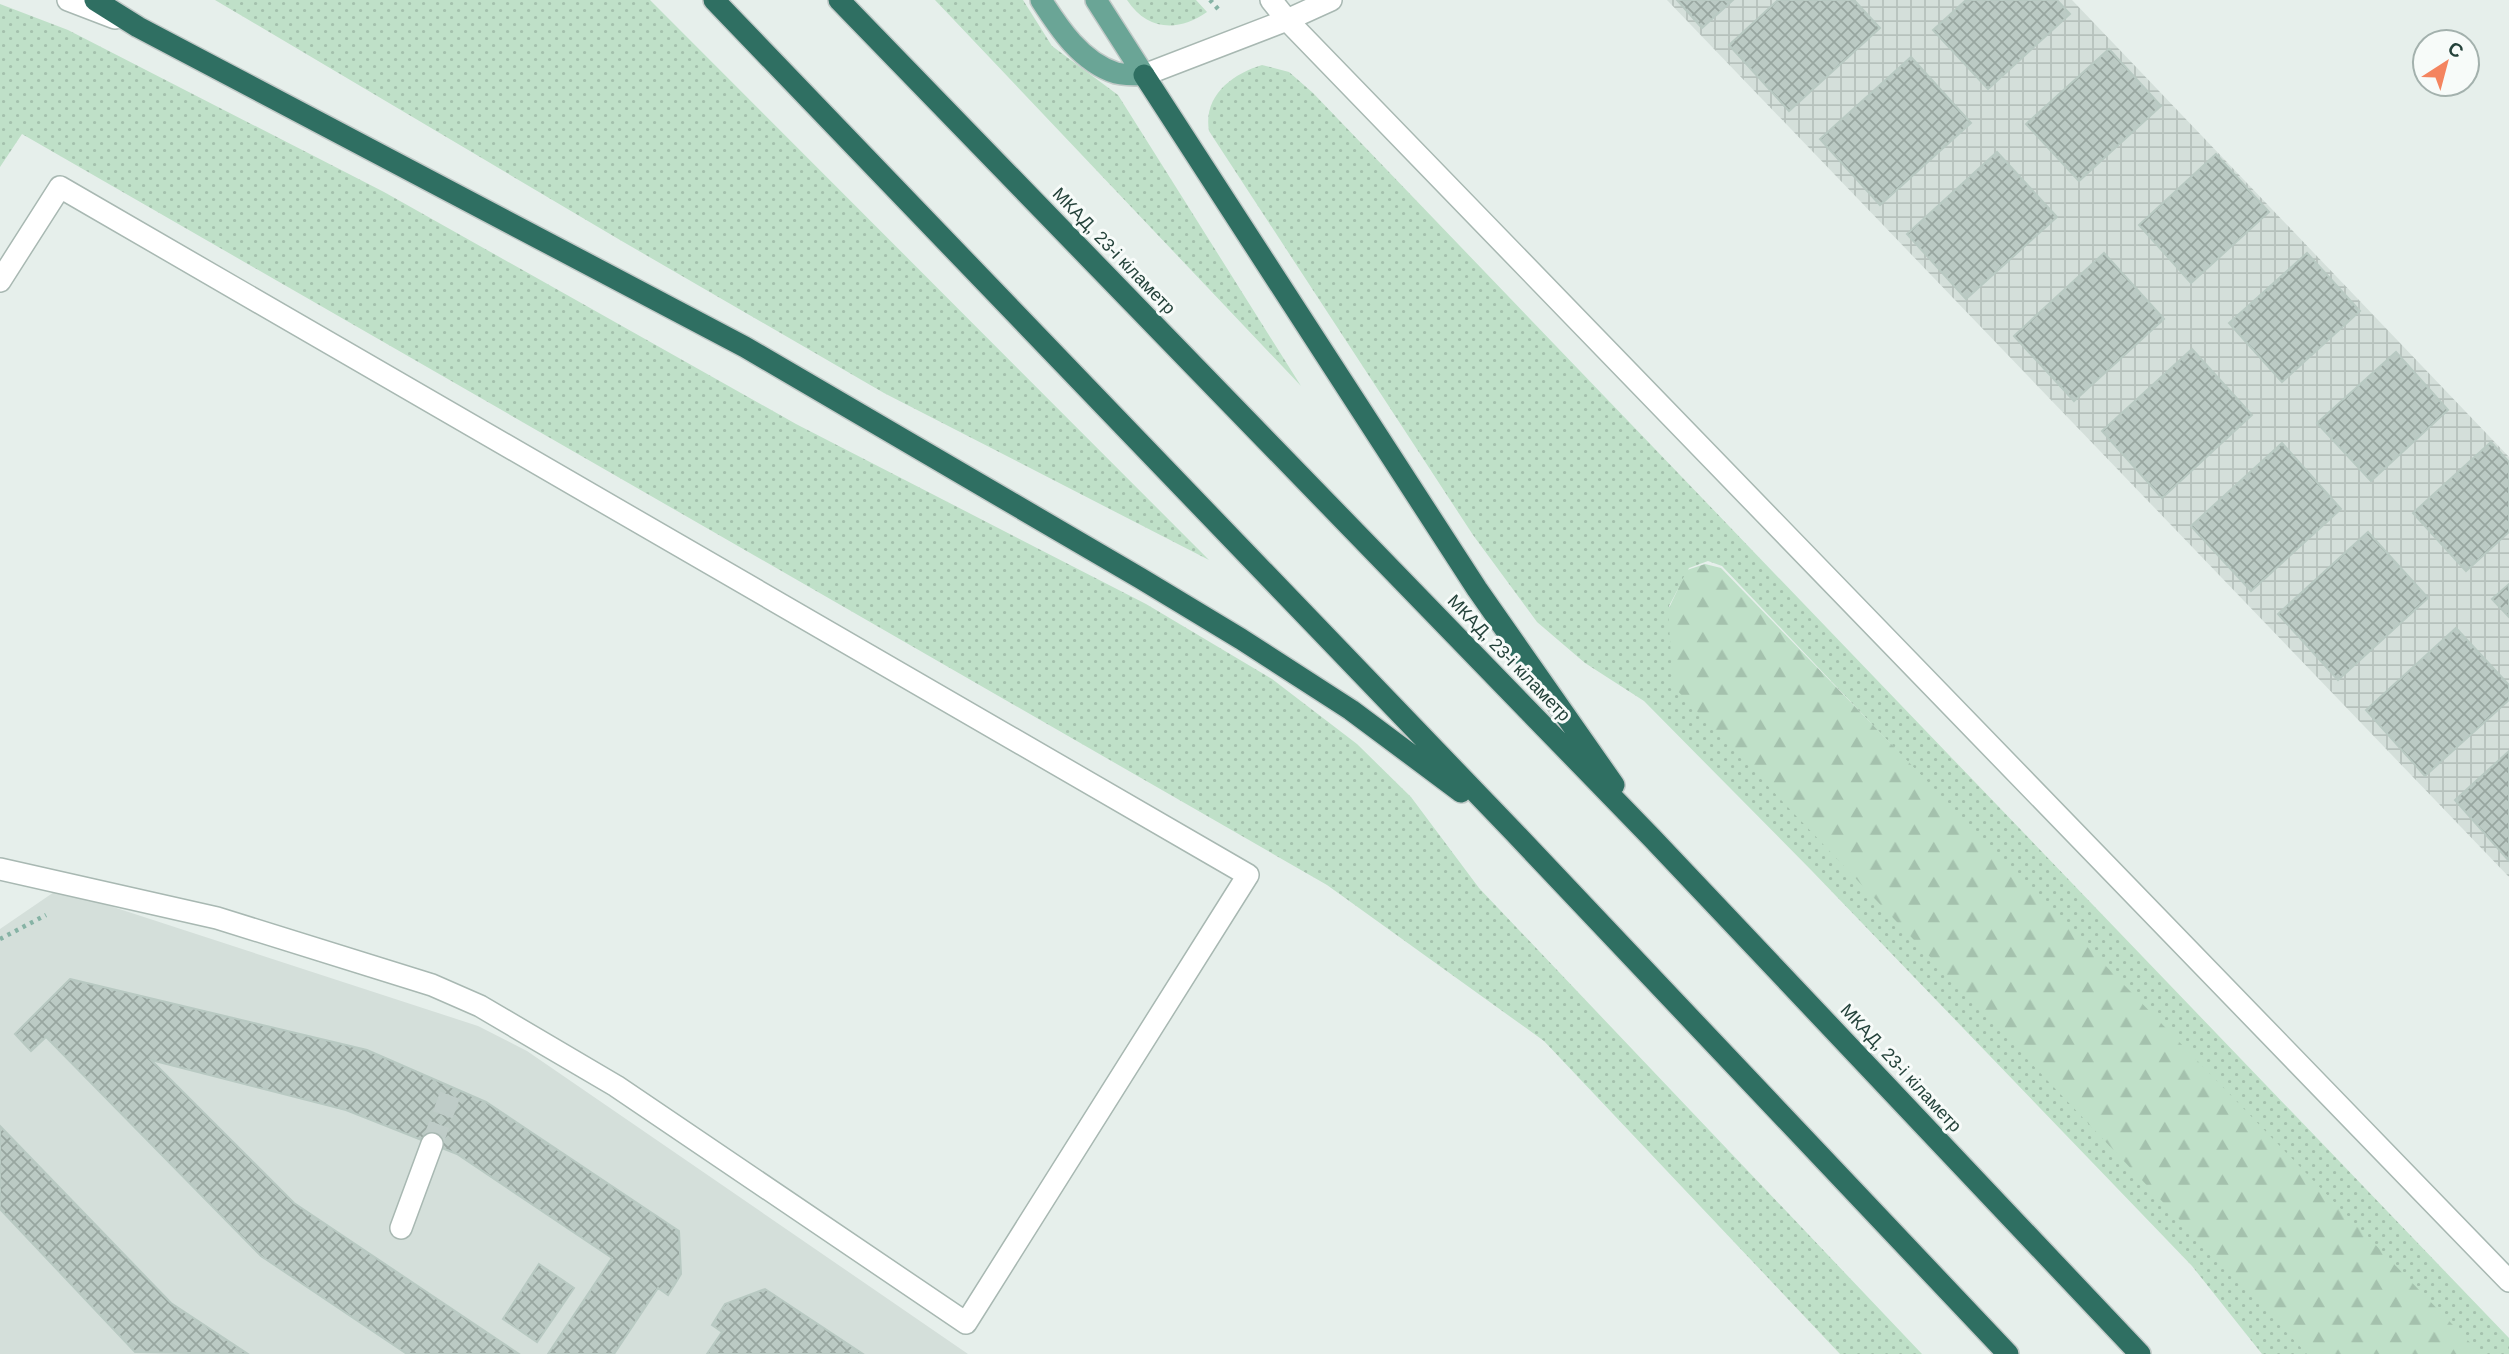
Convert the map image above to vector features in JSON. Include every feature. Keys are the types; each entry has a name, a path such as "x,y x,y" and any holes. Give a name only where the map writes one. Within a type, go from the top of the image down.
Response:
{"highway":[{"path":"95,0 138,27 746,348 1129,571 1351,710 1513,831"},
{"path":"714,0 1513,831 2008,1354"},
{"name":"МКАД, 23-і кіламетр","path":"839,0 1652,838 2140,1354"},
{"path":"1144,75 1477,589 1652,838"}],"main road":[{"path":"1041,0 1073,44 1096,62 1116,73 1144,75"},
{"path":"1096,0 1144,75"}],"lane":[{"path":"68,0 138,27"},
{"path":"1271,0 1287,20 2509,1281"},
{"path":"1144,75 1329,1"},
{"path":"0,281 60,187 1248,875 966,1323 616,1086 480,1006 432,985 217,918 0,869"},
{"path":"401,1228 432,1144"}],"path":[{"path":"0,939 55,910"}],"shaded area":[{"path":"1667,0 2072,0 2509,457 2509,877"},
{"path":"60,888 478,1026 527,1051 968,1354 0,1354 0,929"}],"green space":[{"path":"215,0 650,0 1209,560 884,393"},
{"path":"935,0 1023,0 1052,46 1118,95 1301,386"},
{"path":"1127,0 1196,0 1207,12 1186,23 1164,25 1144,18"},
{"path":"0,4 68,30 384,192 796,424 1146,604 1272,679 1357,744 1411,797 1479,888 1922,1354 1840,1354 1544,1041 1327,885 22,134 0,167"},
{"path":"1262,65 1289,72 1313,93 2509,1338 2509,1354 2469,1354 1722,566 1708,561 1689,568 1669,606 1675,685 2309,1354 2262,1354 2192,1266 1812,871 1644,701 1585,663 1537,622 1473,535 1209,131 1211,107 1222,88 1240,74"},
{"path":"1705,564 1721,568 2481,1354 2307,1354 1673,686 1668,610 1687,570"}],"building":[{"path":"1677,0 1733,0 1702,28"},
{"path":"1778,0 1854,0 1880,28 1789,111 1729,45"},
{"path":"1966,0 2057,0 2070,14 1988,89 1933,30"},
{"path":"2109,49 2161,106 2079,181 2026,124"},
{"path":"1911,57 1971,123 1880,205 1820,139"},
{"path":"1997,152 2057,217 1966,299 1907,234"},
{"path":"2216,154 2269,212 2191,283 2139,225"},
{"path":"2104,253 2164,319 2074,401 2014,336"},
{"path":"2307,253 2360,311 2282,382 2229,323"},
{"path":"2192,349 2252,415 2162,498 2102,431"},
{"path":"2396,352 2448,410 2371,481 2317,423"},
{"path":"2491,442 2509,462 2509,532 2466,571 2413,513"},
{"path":"2282,443 2341,509 2251,591 2191,526"},
{"path":"2368,532 2428,598 2338,680 2278,614"},
{"path":"2509,584 2509,617 2492,599"},
{"path":"2456,628 2509,685 2509,700 2425,776 2366,710"},
{"path":"2509,751 2509,861 2455,800"},
{"path":"70,979 367,1050 486,1102 679,1231 681,1274 668,1295 658,1288 614,1354 548,1354 612,1258 457,1154 346,1110 151,1060 294,1203 519,1354 407,1354 261,1256 46,1037 31,1051 15,1034"},
{"path":"0,1126 171,1303 248,1354 135,1352 0,1209"},
{"path":"539,1264 574,1288 537,1342 503,1319"},
{"path":"765,1289 863,1354 707,1354 722,1332 712,1325 725,1304"}],"tunnel":[{"path":"432,1144 453,1087"}]}
